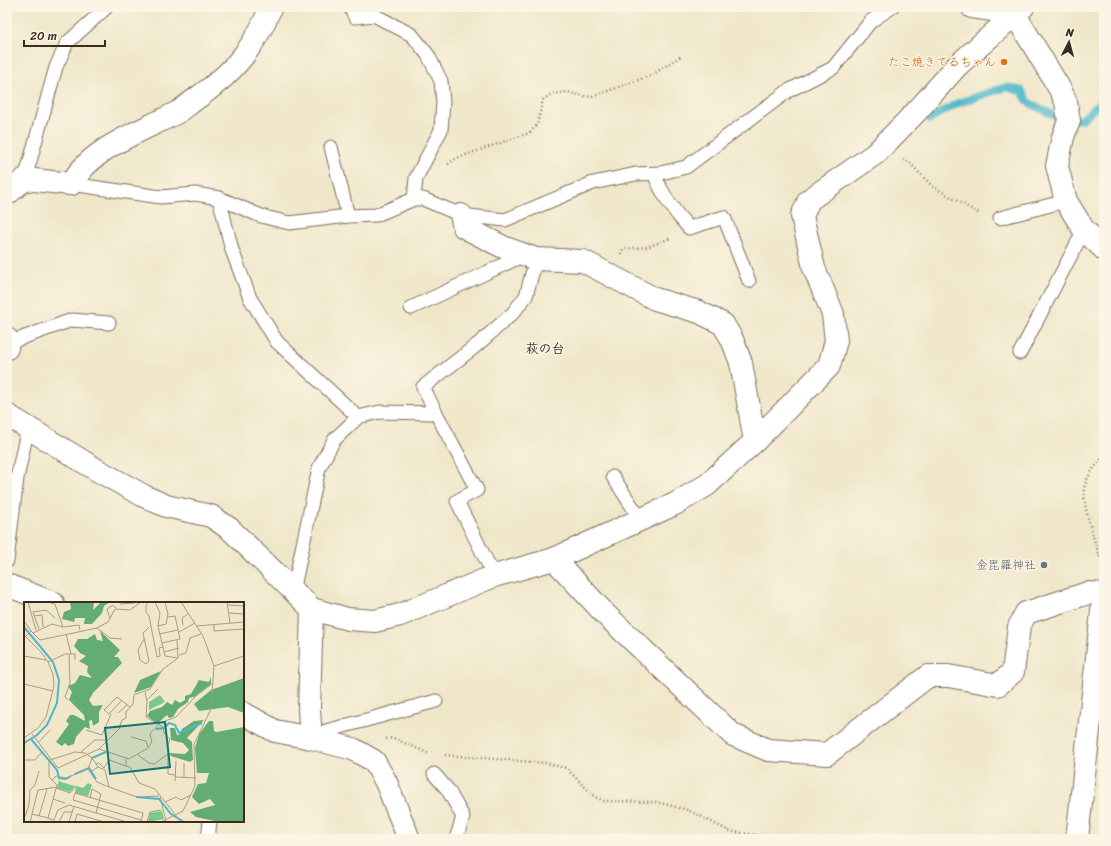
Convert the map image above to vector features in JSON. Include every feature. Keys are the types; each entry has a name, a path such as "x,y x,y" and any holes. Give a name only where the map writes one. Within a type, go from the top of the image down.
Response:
{"street":[{"path":"7,194 25,179 71,184 77,174 99,154 122,140 178,112 223,79 249,51 263,28 271,7"},
{"path":"972,7 1018,10"},
{"path":"7,415 97,470 144,496 166,506 210,516 230,530 312,610 348,619 374,621 400,615 494,576 554,558 675,504 707,485 755,441 829,366 836,340 833,314 814,268 802,216 809,200 875,154 917,111 957,66 1018,10"},
{"path":"1018,10 1066,102 1069,121 1063,137 1057,166 1066,202 1084,230 1104,249"},
{"path":"461,215 464,227 503,247 530,257 583,261 655,299 699,312 723,324 732,339 741,363 755,441"},
{"path":"554,558 606,615 733,735 768,750 827,754 928,676 948,676 998,685 1013,672 1019,627 1026,613 1088,593 1104,593 1077,839"},
{"path":"7,585 50,602"},
{"path":"312,610 309,710 312,738"},
{"path":"244,714 275,730 353,749 374,760 386,782 409,839"}],"lane":[{"path":"25,179 56,67 67,43 107,7"},
{"path":"350,7 355,17 377,11 412,35 428,55 441,81 443,102 441,130 416,178 414,199"},
{"path":"71,184 162,197 195,194 219,198 261,216 289,223 348,216 376,215 414,199 423,199 461,215 504,220 592,183 636,174 654,174 686,167 788,91 833,68 871,21 892,7"},
{"path":"331,148 348,216"},
{"path":"654,174 660,190 678,216 689,228 724,217 749,281"},
{"path":"219,198 232,250 250,298 277,342 358,418"},
{"path":"1000,218 1066,202"},
{"path":"1020,353 1084,230"},
{"path":"411,308 530,257 526,296 513,313 478,345 423,388 477,490 457,501 494,576"},
{"path":"7,343 72,320 109,323"},
{"path":"293,592 319,468 334,440 358,418 380,412 436,414"},
{"path":"7,561 17,478 28,427"},
{"path":"613,476 641,520"},
{"path":"312,738 326,731 436,701"},
{"path":"434,774 448,790 463,817 456,839"},
{"path":"208,839 210,822"}],"path":[{"path":"446,164 456,158 529,133 537,124 543,100 551,94 567,92 587,97 597,95 652,75 681,56"},
{"path":"875,154 909,162 932,186 961,205 985,217 1000,218"},
{"path":"618,258 623,249 647,247 686,232 689,228"},
{"path":"1104,456 1093,469 1085,486 1086,507 1104,566"},
{"path":"378,739 393,738 432,754"},
{"path":"440,755 545,762 566,768 595,797 604,801 656,802 688,810 729,832 783,839"}],"waterway":[{"path":"930,119 958,103 1006,87 1022,91 1028,102 1055,116 1081,120 1104,100"}],"place":[{"name":"たこ焼きてるちゃん","path":"1004,62"},
{"name":"金毘羅神社","path":"1044,565"}],"district":[{"name":"萩の台","path":"545,348"}]}
